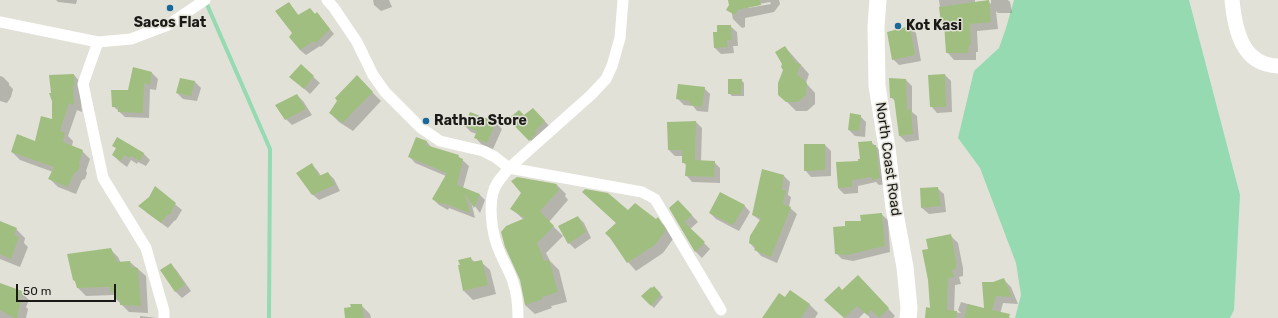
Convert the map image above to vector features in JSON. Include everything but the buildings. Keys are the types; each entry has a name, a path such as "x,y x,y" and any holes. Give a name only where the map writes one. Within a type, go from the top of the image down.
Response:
{"main road":[{"name":"North Coast Road","path":"878,0 876,26 877,86 887,148 894,208 906,273 910,308 908,318"}],"street":[{"path":"0,22 98,42 130,38 151,32 168,25 205,0"},
{"path":"327,0 357,42 373,75 385,92 421,128 440,141 483,151 495,157 509,168 642,192 655,199 720,310"},
{"path":"518,318 518,306 513,282 497,245 493,226 493,193 498,182 509,168 592,95 606,79 612,66 620,38 623,0"},
{"path":"1232,0 1240,41 1246,50 1251,56 1263,64 1278,66"},
{"path":"98,42 83,84 103,178 146,248 164,311 164,318"}],"shaded area":[{"path":"1014,0 1189,0 1240,195 1234,310 1230,318 1015,318 1021,295 1016,263 980,168 958,138 974,71 999,48"}],"waterway":[{"path":"205,0 270,149 269,318"}],"place":[{"name":"Sacos Flat","path":"170,8"},
{"name":"Kot Kasi","path":"898,26"},
{"name":"Rathna Store","path":"426,121"}]}
